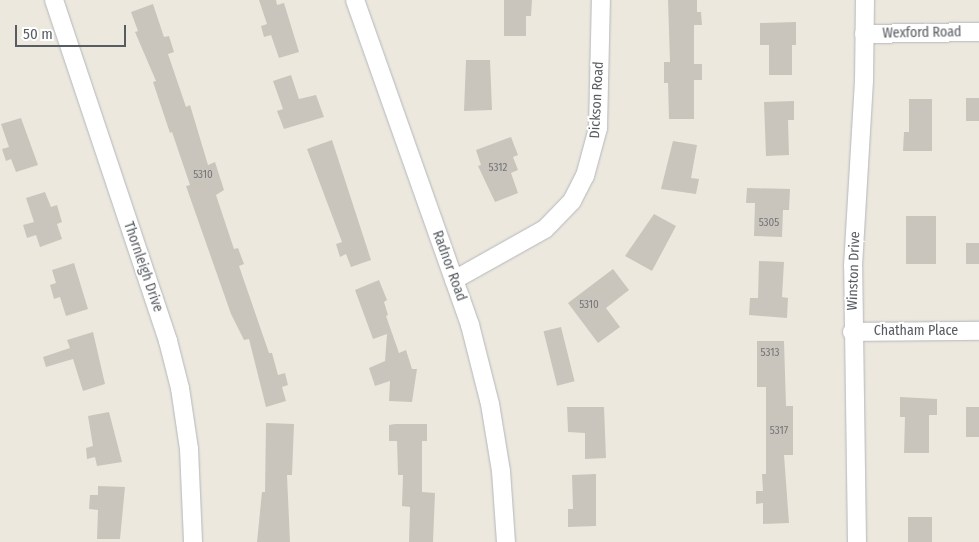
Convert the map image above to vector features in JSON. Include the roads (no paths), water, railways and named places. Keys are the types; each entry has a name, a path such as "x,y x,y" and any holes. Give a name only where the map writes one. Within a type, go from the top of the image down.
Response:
{"street":[{"name":"Thornleigh Drive","path":"54,0 168,341 180,388 189,449 194,542"},
{"name":"Radnor Road","path":"354,0 470,325 490,404 501,471 506,542"},
{"name":"Dickson Road","path":"454,280 545,229 572,201 585,176 598,128 601,0"},
{"name":"Winston Drive","path":"857,542 852,332 864,0"},
{"name":"Wexford Road","path":"864,34 979,32"},
{"name":"Chatham Place","path":"852,332 979,331"}]}
